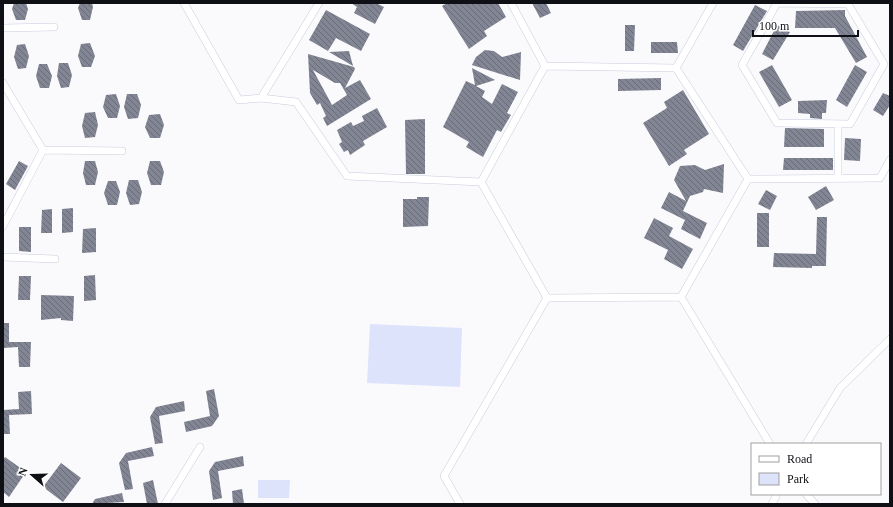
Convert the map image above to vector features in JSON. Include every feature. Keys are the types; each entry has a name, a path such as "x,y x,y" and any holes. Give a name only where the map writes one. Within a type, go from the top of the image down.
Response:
{"street":[{"path":"184,3 239,100 261,98 296,102 347,176 481,182"},
{"path":"261,98 319,3"},
{"path":"511,3 545,66"},
{"path":"676,68 713,3"},
{"path":"777,3 814,3 848,4 884,64 850,124 776,123 742,65 777,3"},
{"path":"3,28 54,26"},
{"path":"481,182 545,66"},
{"path":"545,66 676,68"},
{"path":"676,68 748,180"},
{"path":"3,83 43,150"},
{"path":"838,124 838,178"},
{"path":"43,150 122,151"},
{"path":"3,226 43,150"},
{"path":"748,180 880,178 890,160"},
{"path":"681,297 748,180"},
{"path":"481,182 547,298"},
{"path":"3,257 55,259"},
{"path":"547,298 681,297"},
{"path":"681,297 769,443"},
{"path":"460,504 444,476 547,298"},
{"path":"807,443 840,388 890,339"},
{"path":"166,504 200,447"},
{"path":"772,504 776,495"},
{"path":"807,495 815,504"}],"green space":[{"path":"370,324 462,328 460,387 367,383"},
{"path":"258,480 290,480 289,498 258,498"}],"building":[{"path":"14,3 26,3 28,9 25,20 16,20 12,9"},
{"path":"80,3 92,3 93,7 90,20 82,20 78,8"},
{"path":"351,3 376,3 384,7 375,24 354,13 357,7"},
{"path":"447,3 498,3 506,17 484,31 487,36 469,49 442,6"},
{"path":"532,3 546,3 551,13 540,18"},
{"path":"755,5 767,11 743,51 733,45"},
{"path":"326,10 370,34 361,51 336,38 328,51 309,40"},
{"path":"845,10 845,16 867,57 856,63 835,28 795,28 796,11"},
{"path":"625,25 635,25 634,51 625,51"},
{"path":"777,25 790,32 773,60 762,54"},
{"path":"651,42 677,42 678,53 651,53"},
{"path":"90,43 95,56 91,67 82,67 78,56 81,44"},
{"path":"25,44 29,56 26,68 18,69 14,57 17,45"},
{"path":"485,50 494,51 502,57 521,52 520,80 472,65 476,57"},
{"path":"349,51 353,66 329,52"},
{"path":"308,54 354,67 355,69 345,88 360,80 371,99 327,126 323,118 326,116 320,103 317,105 310,93","holes":["313,70 335,83 340,83 347,95 332,105"]},
{"path":"59,63 68,63 72,75 69,87 61,88 57,76"},
{"path":"39,64 47,64 52,76 49,88 40,88 36,76"},
{"path":"772,65 792,100 779,107 759,72"},
{"path":"855,65 867,72 847,107 836,100"},
{"path":"472,68 495,80 476,86 485,91 482,97 492,104 502,84 518,92 507,113 511,115 501,132 497,130 483,157 466,147 469,142 443,127 466,81 475,85"},
{"path":"661,78 661,90 618,91 618,79"},
{"path":"683,90 709,134 684,150 687,154 669,166 643,123 667,108 664,102"},
{"path":"883,93 890,96 890,105 883,116 873,110"},
{"path":"116,94 120,106 117,118 108,118 103,107 106,95"},
{"path":"127,94 137,94 141,105 138,118 128,119 124,107"},
{"path":"827,100 826,113 822,113 822,119 810,118 810,114 798,113 798,101"},
{"path":"377,108 387,127 363,141 365,145 350,155 348,150 344,152 339,144 342,142 337,130 351,122 353,126 364,121 362,116"},
{"path":"95,112 98,125 95,137 85,138 82,126 85,113"},
{"path":"160,114 164,125 160,138 150,138 145,127 149,115"},
{"path":"425,119 425,174 406,174 405,120"},
{"path":"785,128 824,129 824,147 784,147"},
{"path":"845,138 861,139 860,161 844,160"},
{"path":"784,158 833,158 833,170 783,170"},
{"path":"19,161 28,166 15,190 6,184"},
{"path":"85,161 95,161 98,172 95,185 86,185 83,173"},
{"path":"150,161 160,161 164,172 161,185 151,185 147,173"},
{"path":"724,164 723,193 704,189 703,192 690,196 683,211 707,223 700,239 681,229 685,220 661,208 669,192 686,201 674,180 680,166 695,165 705,170"},
{"path":"129,180 138,180 142,192 139,204 130,205 126,193"},
{"path":"108,181 116,181 120,192 117,205 108,205 104,193"},
{"path":"826,186 834,200 816,210 808,197"},
{"path":"766,190 777,196 770,210 758,204"},
{"path":"417,197 429,197 428,226 403,227 403,199 417,199"},
{"path":"73,208 73,232 62,233 62,209"},
{"path":"52,209 52,233 41,233 42,210"},
{"path":"757,213 769,213 769,247 757,247"},
{"path":"817,217 827,217 826,266 812,266 812,268 773,267 774,253 816,254"},
{"path":"654,218 673,228 669,236 693,249 682,269 664,259 668,250 644,238"},
{"path":"19,227 31,227 31,252 19,251"},
{"path":"96,228 96,252 82,253 83,229"},
{"path":"95,275 96,300 84,301 84,276"},
{"path":"19,276 31,276 30,300 18,300"},
{"path":"41,295 74,296 73,321 61,320 61,318 41,320"},
{"path":"3,323 9,323 9,342 31,342 30,367 19,367 18,347 3,348"},
{"path":"214,389 219,416 212,426 186,432 184,422 210,416 206,391"},
{"path":"31,391 32,414 9,415 10,434 3,434 3,410 19,409 18,392"},
{"path":"184,401 185,411 159,416 163,443 155,444 150,417 156,407"},
{"path":"152,447 154,456 128,461 133,489 125,490 119,463 126,453"},
{"path":"243,456 244,466 218,471 222,498 213,500 209,471 215,462"},
{"path":"5,457 26,472 9,497 3,492 3,460"},
{"path":"61,463 81,478 63,502 43,487"},
{"path":"153,480 158,504 147,504 143,483"},
{"path":"242,489 244,504 233,504 232,491"},
{"path":"122,493 124,502 92,504 95,499"}]}
